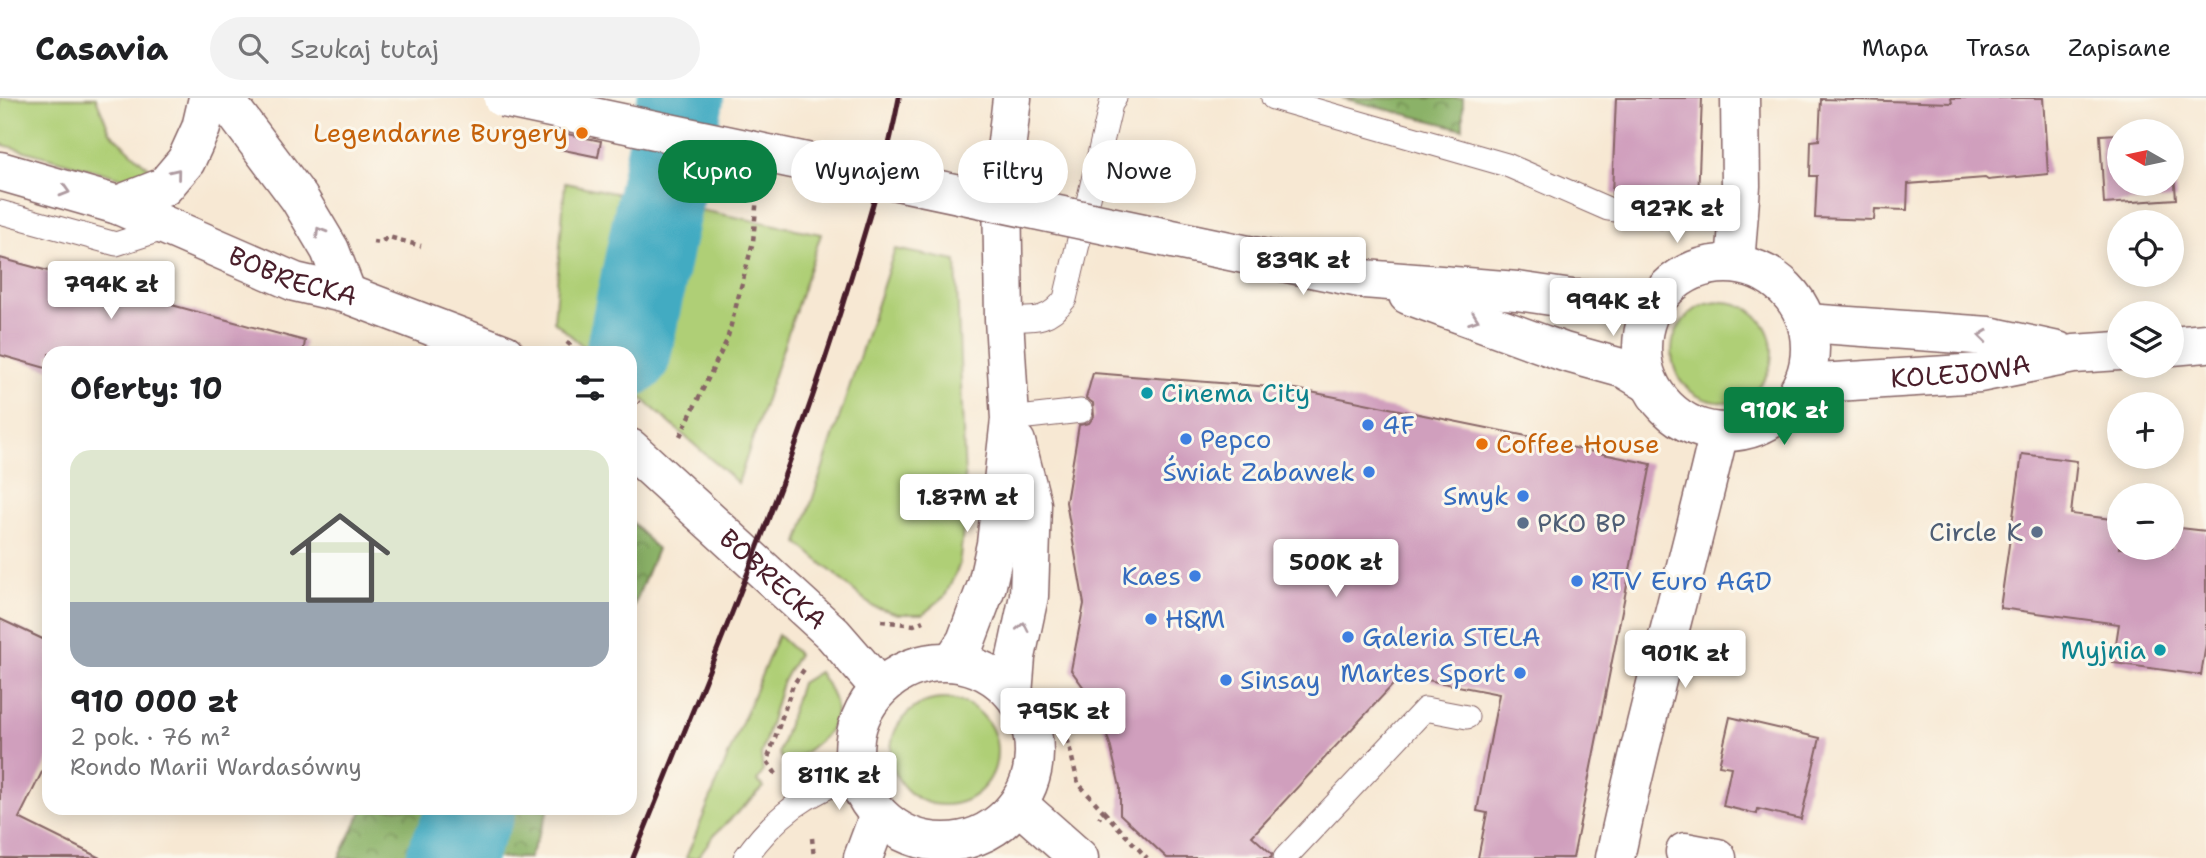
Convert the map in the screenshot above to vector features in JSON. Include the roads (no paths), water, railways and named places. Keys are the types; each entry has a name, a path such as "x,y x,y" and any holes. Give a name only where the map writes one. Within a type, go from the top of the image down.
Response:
{"street":[{"path":"118,205 164,187 186,161 201,128 208,98"},
{"path":"224,98 299,198 330,250 347,295"},
{"path":"503,98 1364,279 1503,290 1572,299 1656,300"},
{"path":"952,662 966,641 987,585 996,544 1010,419 1004,320 1002,186 1012,98"},
{"path":"1735,264 1741,186 1740,98"},
{"name":"BOBRECKA","path":"0,170 118,205 295,282 347,295 484,346"},
{"path":"1735,264 1758,270 1780,282 1796,301 1807,323 1811,344 1809,364 1803,384 1790,404 1772,420 1750,430 1702,430 1680,420 1661,404 1648,383 1642,355 1644,327 1656,300 1671,283 1690,271 1712,265 1735,264"},
{"path":"1364,279 1564,352 1625,369 1648,383"},
{"name":"KOLEJOWA","path":"1807,323 1989,336 2074,354"},
{"path":"2184,345 2206,343"},
{"name":"KOLEJOWA","path":"1803,384 1980,373 2074,354 2107,352"},
{"path":"1010,419 1032,505 1029,596 1013,694"},
{"path":"1615,858 1633,770 1719,432"},
{"name":"BOBRECKA","path":"645,461 833,634 880,688"},
{"path":"952,662 975,667 996,678 1013,694 1026,715 1033,739 1033,764 1027,788 1018,804 996,825 976,837 924,850 878,815 865,797 856,776 856,729 866,707 880,688 901,672 926,663 952,662"},
{"path":"1018,804 1075,854"},
{"path":"863,858 878,815"}],"lane":[{"path":"1004,320 1044,316 1055,312 1065,299 1111,104 1115,98"},
{"path":"1273,98 1507,165 1608,209 1661,217"},
{"path":"0,212 116,244 169,227"},
{"path":"1010,419 1082,411"},
{"path":"1284,858 1425,709 1467,717"},
{"path":"745,858 756,842 796,803 828,785 856,776"}],"waterway":[{"path":"630,346 681,98"},
{"path":"449,858 470,815"}],"railway":[{"path":"633,858 747,575 800,432 869,217 899,98"}],"place":[{"name":"Legendarne Burgery","path":"582,133"},
{"name":"Cinema City","path":"1147,393"},
{"name":"4F","path":"1368,425"},
{"name":"Pepco","path":"1186,439"},
{"name":"Coffee House","path":"1482,444"},
{"name":"Świat Zabawek","path":"1369,472"},
{"name":"Smyk","path":"1523,496"},
{"name":"PKO BP","path":"1523,523"},
{"name":"Circle K","path":"2037,532"},
{"name":"Kaes","path":"1195,576"},
{"name":"RTV Euro AGD","path":"1577,581"},
{"name":"H&M","path":"1151,619"},
{"name":"Galeria STELA","path":"1348,637"},
{"name":"Myjnia","path":"2160,650"},
{"name":"Martes Sport","path":"1520,673"},
{"name":"Sinsay","path":"1226,680"}]}
